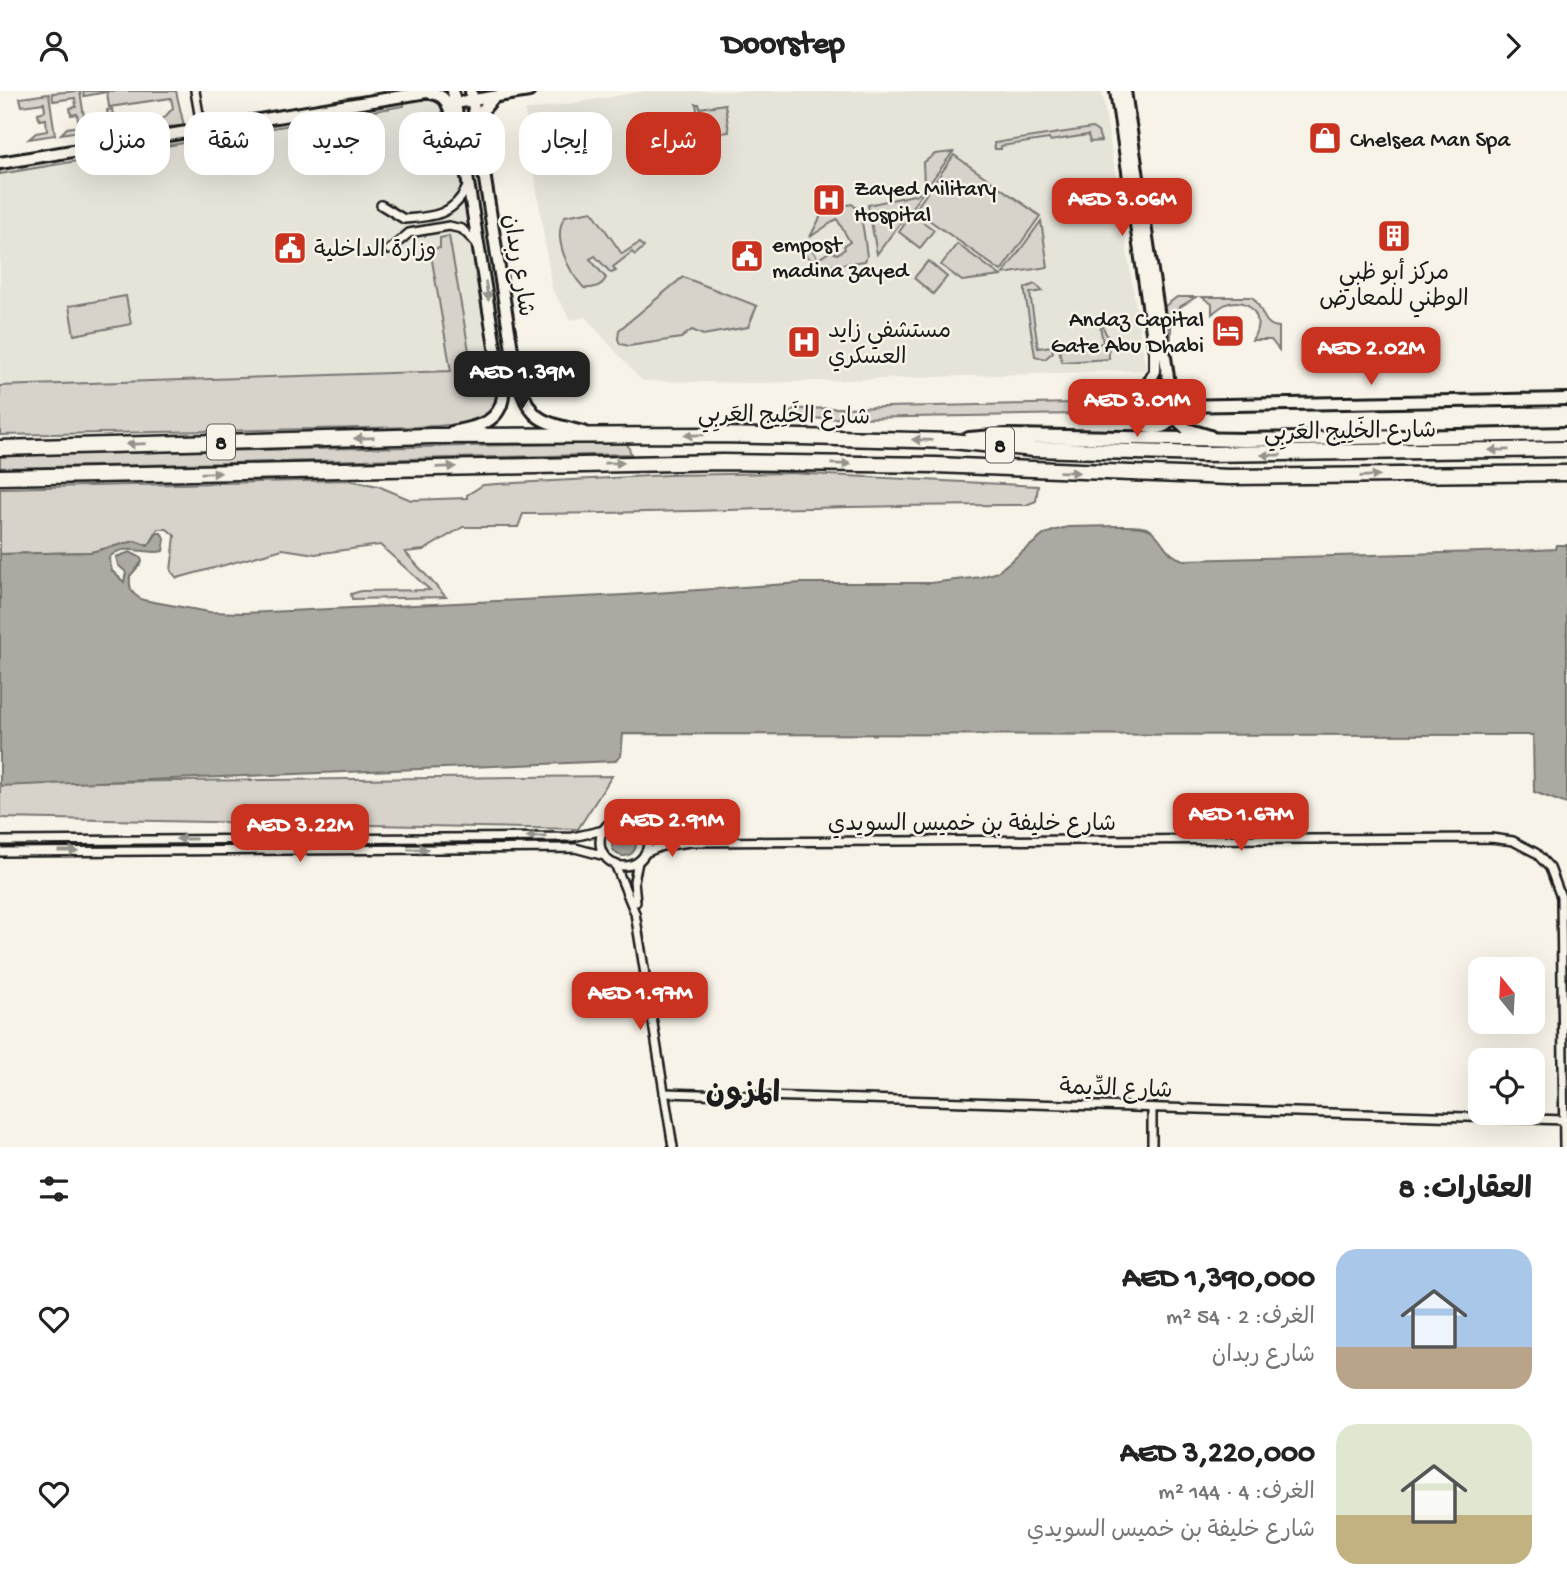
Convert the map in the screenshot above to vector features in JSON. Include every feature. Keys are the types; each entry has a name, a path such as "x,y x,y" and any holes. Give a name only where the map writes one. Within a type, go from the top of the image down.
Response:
{"highway":[{"name":"شارع الخَلِيج العَربِي","path":"4,447 432,436 734,435 952,441 1034,449 1215,454 1567,449"},
{"name":"شارع الخَلِيج العَربِي","path":"0,479 546,464 723,462 923,465 1229,477 1567,473"}],"main road":[{"path":"952,441 1006,436 1244,440 1567,434"}],"street":[{"path":"195,91 199,112"},
{"path":"461,91 471,95"},
{"path":"454,94 494,97 528,91"},
{"path":"1116,91 1155,352 1160,376 1165,378 1167,375"},
{"path":"1125,91 1173,406 1159,428 1147,426 1138,418"},
{"path":"274,118 431,92 446,99 450,112"},
{"name":"شارع ربدان","path":"454,94 457,112"},
{"path":"483,112 494,97"},
{"path":"0,163 184,132"},
{"name":"شارع ربدان","path":"432,436 478,426 492,420 502,403 502,387 468,175"},
{"name":"شارع ربدان","path":"484,175 516,375 528,408 536,417 548,423 599,436"},
{"path":"381,205 404,219 439,213 458,205 469,184"},
{"path":"439,213 441,227"},
{"path":"404,219 406,234"},
{"path":"389,250 406,234 441,227 459,228 479,246"},
{"path":"1094,438 1126,433 1138,418 1137,401 1155,371 1155,352"},
{"path":"502,387 508,397 516,397 519,390 516,375"},
{"path":"1144,392 1160,389 1194,433 1244,440"},
{"path":"1173,406 1567,399"},
{"path":"0,841 573,837 604,830 612,822 622,819 633,820 642,827 647,837 645,853 638,862 634,881 635,913 673,1147"},
{"name":"شارع خليفة بن خميس السويدي","path":"642,827 690,842"},
{"path":"604,830 601,846 605,856"},
{"name":"شارع خليفة بن خميس السويدي","path":"645,853 662,846 690,842 1317,838 1476,838 1513,841 1527,846 1544,860 1555,877 1561,897 1564,1147"},
{"path":"0,852 575,848 605,856 615,864 635,913"},
{"path":"615,864 627,866 638,862"},
{"name":"شارع الدِّيمة","path":"664,1093 1565,1120"},
{"path":"1152,1108 1152,1147"}],"shaded area":[{"path":"80,91 83,112 71,115 70,108 76,107 75,98 53,101 52,93"},
{"path":"83,91 176,91 184,126 170,127 169,112 173,108 171,98 109,107 107,92 84,96"},
{"name":"Zayed Military Hospital","path":"646,91 1102,91 1146,370 761,383 642,381 585,317 571,320 552,289 535,175 612,175 612,112 525,111"},
{"path":"49,94 55,135 29,139 36,133 47,131 46,119 39,120 38,113 45,111 44,103 22,106 20,98"},
{"path":"433,95 445,103 447,112 399,112 399,175 463,175 493,360 487,360 477,373 0,412 0,165 75,153 75,175 170,175 170,138 184,135 184,175 274,175 274,121 288,118 288,175 385,175 385,112 328,112"},
{"path":"403,99 404,106 368,112 326,112"},
{"path":"696,104 699,104 700,108 725,104 729,132 721,133 721,112 697,112"},
{"path":"288,118 288,126 274,128 274,121"},
{"path":"75,127 75,132 61,134 67,128"},
{"path":"1092,128 1098,132 1101,141 1090,142 1088,135 995,149 994,143"},
{"path":"184,136 184,143 170,145 170,138"},
{"path":"953,152 877,254 868,205 918,194 924,184 923,163 935,154"},
{"path":"75,154 75,161 0,174 0,167"},
{"path":"954,155 1040,216 1001,271 915,210"},
{"path":"852,204 863,227 867,256 865,261 822,267 802,253 807,241 818,259 831,251 837,254 845,249 844,246 850,242 837,219 810,237 824,210"},
{"path":"592,211 622,254 639,243 644,247 635,255 632,252 613,267 616,271 611,273 595,256 590,259 606,278 597,286 584,288 568,264 560,234 565,216"},
{"path":"912,214 934,230 920,248 899,232"},
{"path":"1041,221 1048,267 1003,274"},
{"path":"449,236 471,362 492,360 497,385 498,395 493,408 475,420 417,427 0,435 0,386 451,371 430,249 440,248 440,238"},
{"path":"957,244 1001,276 962,281 941,265"},
{"path":"928,261 947,277 933,294 914,278"},
{"path":"683,277 757,306 748,327 703,335 692,330 681,338 629,346 620,344 619,330"},
{"path":"1035,284 1043,291 1030,293 1038,348 1052,346 1053,352 1045,359 1035,356 1025,293 1025,288"},
{"path":"126,296 131,324 74,335 69,306"},
{"path":"1177,297 1196,297 1180,307 1175,318 1171,319 1171,361 1168,361 1161,309"},
{"path":"1202,297 1252,297 1266,320 1279,327 1279,350 1271,340 1252,340 1258,321 1248,305 1229,303 1212,314 1212,304"},
{"path":"1099,319 1108,338 1109,359 1062,362 1059,349 1103,343"},
{"path":"1119,402 1132,406 1132,413 794,419 789,414 794,409"},
{"path":"627,443 631,454 0,468 0,455"},
{"path":"789,473 1038,486 1036,501 1026,505 523,514 518,527 463,527 424,550 405,552 446,597 352,599 351,594 361,591 430,590 380,545 315,554 283,549 177,578 171,571 175,536 167,529 158,529 149,546 135,541 91,552 0,554 0,488 348,480 378,486 411,500 467,498 467,495 483,485 668,475"},
{"path":"1138,526 1149,529 1172,554 1184,560 1517,551 1555,549 1556,545 1567,545 1567,804 1534,792 1533,735 623,734 621,756 615,761 0,786 0,554 91,552 135,541 148,546 157,533 161,533 165,539 163,551 121,550 109,558 112,571 124,582 126,572 118,565 116,557 130,552 141,558 142,562 130,576 131,588 136,596 143,600 209,612 244,613 625,595 802,583 930,583 981,577 997,572 1045,534 1056,530 1068,527"},
{"path":"612,776 578,829 0,818 0,783"},
{"path":"619,832 629,832 636,839 636,849 629,856 619,856 612,849 612,839"}],"place":[{"name":"Chelsea Man Spa","path":"1325,138"},
{"name":"Zayed Military Hospital","path":"829,200"},
{"name":"مركز أبو ظبي الوطني للمعارض","path":"1394,236"},
{"name":"وزارة الداخلية","path":"290,248"},
{"name":"empost madina zayed","path":"747,256"},
{"name":"Andaz Capital Gate Abu Dhabi","path":"1228,331"},
{"name":"مستشفي زايد العسكري","path":"804,342"}],"district":[{"name":"المزون","path":"743,1091"}]}
